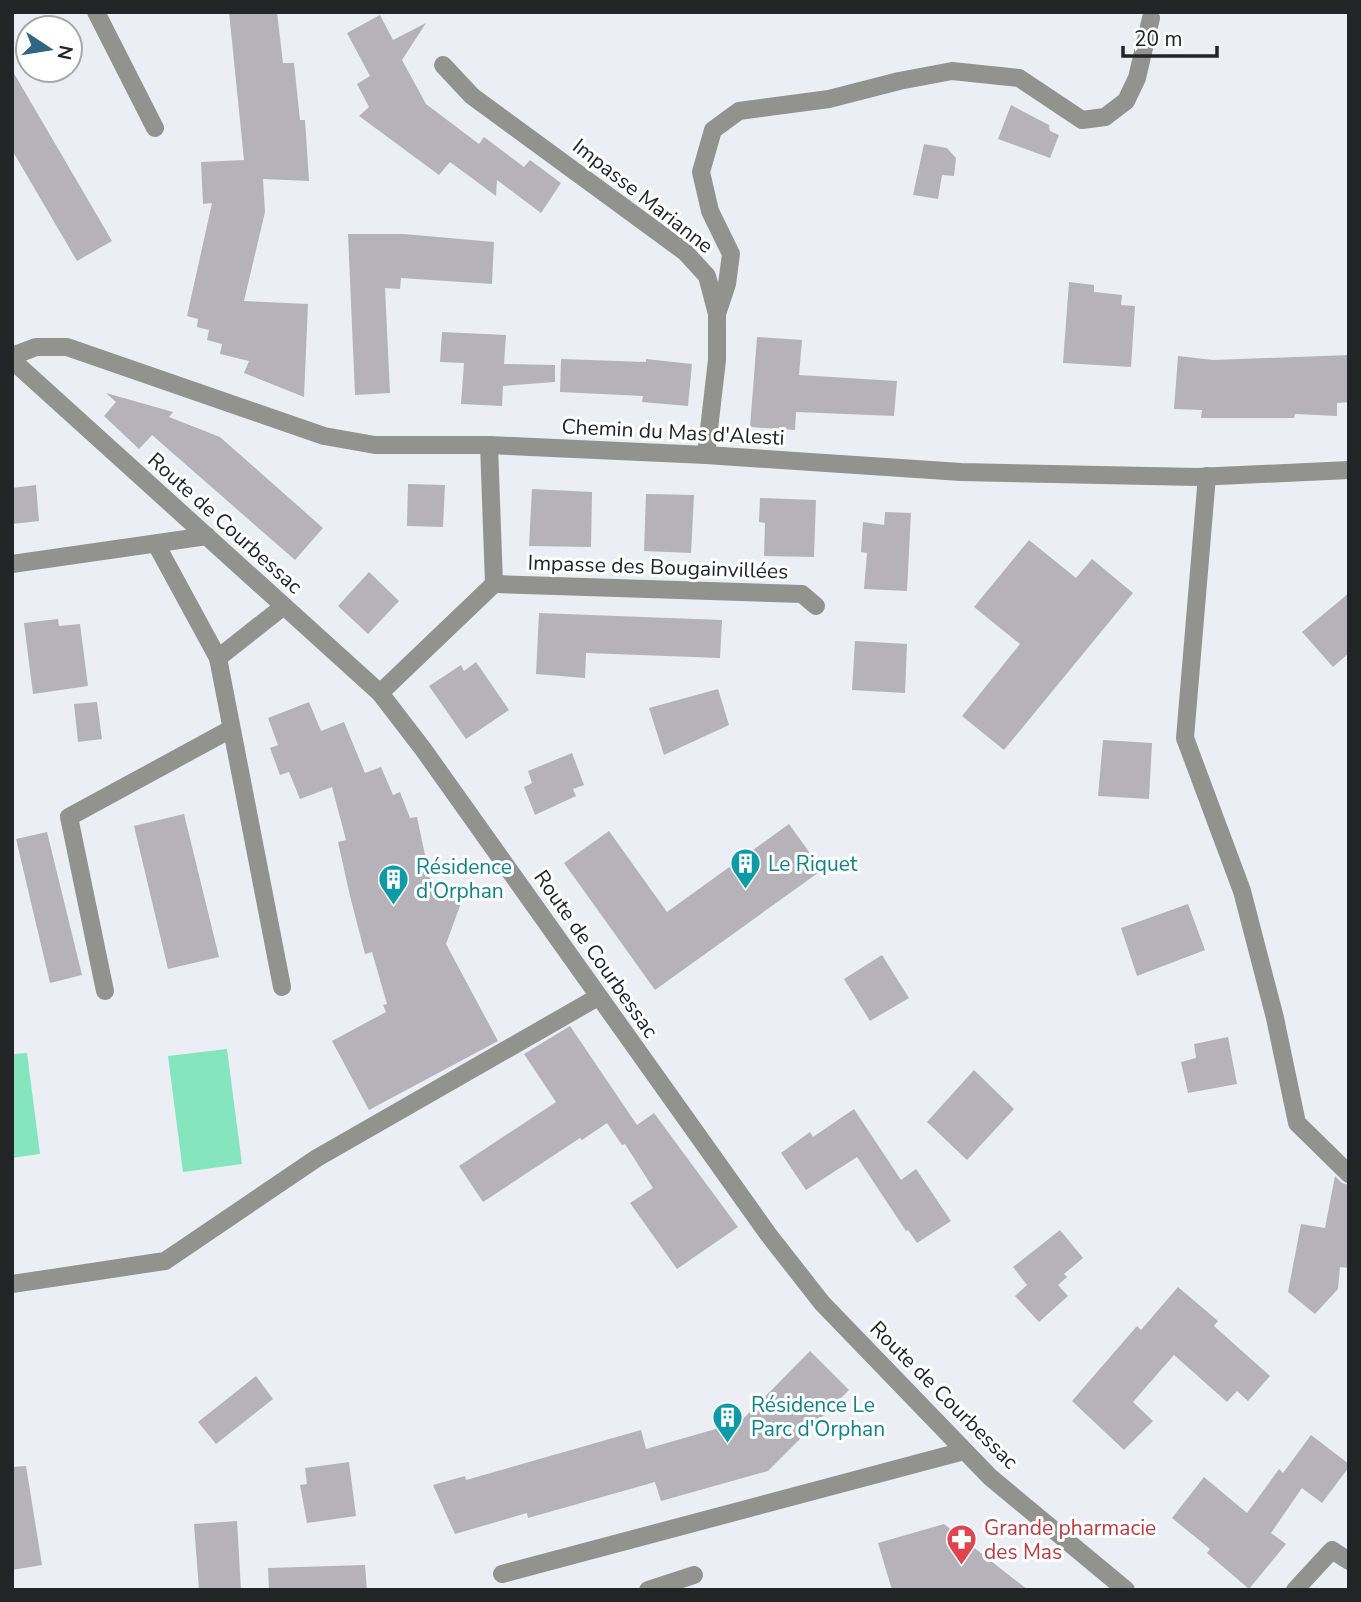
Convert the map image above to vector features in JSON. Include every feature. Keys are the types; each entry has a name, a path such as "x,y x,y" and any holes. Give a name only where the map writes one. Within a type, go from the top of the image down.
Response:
{"street":[{"path":"96,12 155,128"},
{"path":"717,314 727,284 731,254 710,211 701,172 713,130 739,111 829,99 899,80 952,71 1019,78 1082,120 1105,117 1126,101 1137,78 1151,18"},
{"name":"Impasse Marianne","path":"443,65 472,96 685,252 708,276 717,314 717,360 706,455"},
{"name":"Chemin du Mas d'Alesti","path":"12,358 36,347 67,347 324,436 375,445 489,445 706,455 961,472 1207,476 1349,470"},
{"name":"Route de Courbessac","path":"12,358 380,693 423,749 768,1234 822,1303 990,1477 1126,1590"},
{"path":"380,693 494,584 489,445"},
{"path":"1207,476 1185,738 1242,891 1275,1018 1297,1122 1349,1174"},
{"path":"12,564 206,536"},
{"path":"156,544 218,658 282,987"},
{"name":"Impasse des Bougainvillées","path":"494,584 802,594 816,606"},
{"path":"218,658 284,606"},
{"path":"105,991 69,817 231,729"},
{"path":"12,1284 164,1261 317,1158 598,997"},
{"path":"502,1574 964,1451"},
{"path":"1295,1590 1332,1550 1349,1561"},
{"path":"648,1590 694,1575"}],"green space":[{"path":"227,1049 242,1164 183,1172 168,1056"},
{"path":"27,1053 40,1154 12,1158 12,1054"}],"building":[{"path":"229,12 277,12 283,63 294,63 300,120 305,120 309,181 263,179 265,212 244,301 308,304 304,397 244,373 249,361 220,354 222,344 207,340 209,330 197,327 198,319 187,316 212,203 203,204 201,162 244,160"},
{"path":"380,15 393,40 426,23 402,60 426,104 479,144 484,137 524,167 530,160 561,183 541,213 497,180 496,196 450,162 439,175 359,116 369,107 357,84 370,76 347,33"},
{"path":"12,70 14,84 20,84 112,241 77,261 12,150"},
{"path":"1011,105 1049,125 1050,131 1059,135 1050,158 998,139"},
{"path":"924,144 947,148 956,158 954,176 942,175 938,199 913,195"},
{"path":"348,234 404,234 494,242 492,284 401,278 400,289 385,288 390,393 355,395"},
{"path":"1069,282 1094,285 1094,292 1122,295 1121,305 1135,306 1131,367 1063,363"},
{"path":"442,332 506,335 504,364 555,365 555,382 503,386 502,406 461,404 464,363 440,362"},
{"path":"757,337 802,340 799,375 897,381 894,416 796,412 795,430 750,427"},
{"path":"1349,355 1349,402 1337,403 1337,416 1295,414 1294,418 1201,418 1202,410 1174,409 1178,356 1213,360"},
{"path":"561,359 646,362 646,359 692,364 688,406 642,402 643,396 560,392"},
{"path":"106,393 173,412 169,417 220,437 323,528 295,560 152,435 139,449 104,416 116,402"},
{"path":"408,484 445,485 443,527 407,526"},
{"path":"36,485 39,521 12,524 12,488"},
{"path":"532,489 592,492 591,547 529,546"},
{"path":"646,494 694,495 691,553 644,551"},
{"path":"760,498 816,500 814,557 764,556 765,523 759,522"},
{"path":"885,512 911,513 907,591 864,589 867,553 861,552 863,522 884,525"},
{"path":"1029,540 1076,578 1092,559 1133,593 1004,750 962,716 1020,644 974,607"},
{"path":"369,572 399,601 368,634 338,606"},
{"path":"1349,593 1349,653 1333,667 1302,632"},
{"path":"539,613 722,620 720,658 586,653 585,678 536,674"},
{"path":"58,619 59,626 80,624 88,686 33,694 24,623"},
{"path":"855,641 907,644 905,693 852,690"},
{"path":"476,662 509,710 466,739 429,686 461,665 464,671"},
{"path":"718,689 729,725 664,755 649,708"},
{"path":"97,702 102,739 78,742 74,704"},
{"name":"Résidence d'Orphan","path":"309,702 321,731 344,722 365,773 381,767 393,795 400,792 410,818 417,817 433,893 461,903 446,944 498,1041 369,1110 332,1041 386,1012 383,1005 387,1004 372,952 365,954 350,896 338,842 346,840 332,787 300,799 289,772 280,775 270,748 278,745 268,718"},
{"path":"1103,740 1152,743 1149,799 1098,796"},
{"path":"572,753 584,785 573,789 576,796 535,815 524,787 532,783 528,771"},
{"path":"184,814 219,957 168,969 134,826"},
{"name":"Le Riquet","path":"789,824 822,870 655,990 564,863 609,831 667,912"},
{"path":"47,832 82,975 50,983 16,839"},
{"path":"1188,904 1205,950 1137,976 1121,928"},
{"path":"882,955 909,998 870,1021 844,979"},
{"path":"570,1026 637,1125 654,1113 738,1227 677,1269 630,1203 653,1188 625,1144 622,1145 607,1123 483,1202 459,1166 556,1102 524,1054"},
{"path":"1228,1037 1237,1084 1188,1093 1181,1062 1196,1058 1194,1044"},
{"path":"974,1070 1014,1109 967,1160 927,1122"},
{"path":"854,1109 901,1180 916,1169 951,1221 917,1243 908,1230 906,1231 857,1157 806,1190 781,1153 810,1132 813,1137"},
{"path":"1335,1176 1342,1183 1349,1185 1349,1268 1340,1267 1338,1289 1315,1314 1288,1292 1301,1224 1325,1228"},
{"path":"1060,1230 1083,1258 1064,1274 1067,1277 1058,1285 1068,1296 1039,1322 1015,1296 1027,1285 1013,1267"},
{"path":"1178,1287 1218,1321 1214,1326 1270,1376 1248,1401 1237,1391 1227,1402 1174,1355 1133,1402 1153,1421 1124,1450 1072,1401 1137,1326 1141,1330"},
{"name":"Résidence Le Parc d'Orphan","path":"810,1351 849,1390 768,1471 661,1501 655,1482 528,1518 527,1513 455,1534 433,1485 465,1476 466,1480 641,1430 646,1449 740,1422"},
{"path":"256,1376 273,1399 216,1444 198,1422"},
{"path":"1311,1435 1349,1464 1349,1467 1322,1503 1302,1488 1271,1533 1286,1544 1249,1589 1207,1553 1210,1549 1172,1518 1204,1477 1247,1513 1279,1469 1283,1473"},
{"path":"349,1462 356,1516 307,1523 300,1485 307,1484 305,1468"},
{"path":"26,1466 42,1565 12,1570 12,1467"},
{"path":"237,1521 241,1590 199,1590 194,1524"},
{"path":"944,1524 1028,1590 892,1590 878,1543"},
{"path":"365,1565 367,1590 269,1590 268,1568"}],"place":[{"name":"Le Riquet","path":"745,891"},
{"name":"Résidence d'Orphan","path":"393,906"},
{"name":"Résidence Le Parc d'Orphan","path":"728,1444"},
{"name":"Grande pharmacie des Mas","path":"961,1567"}]}
